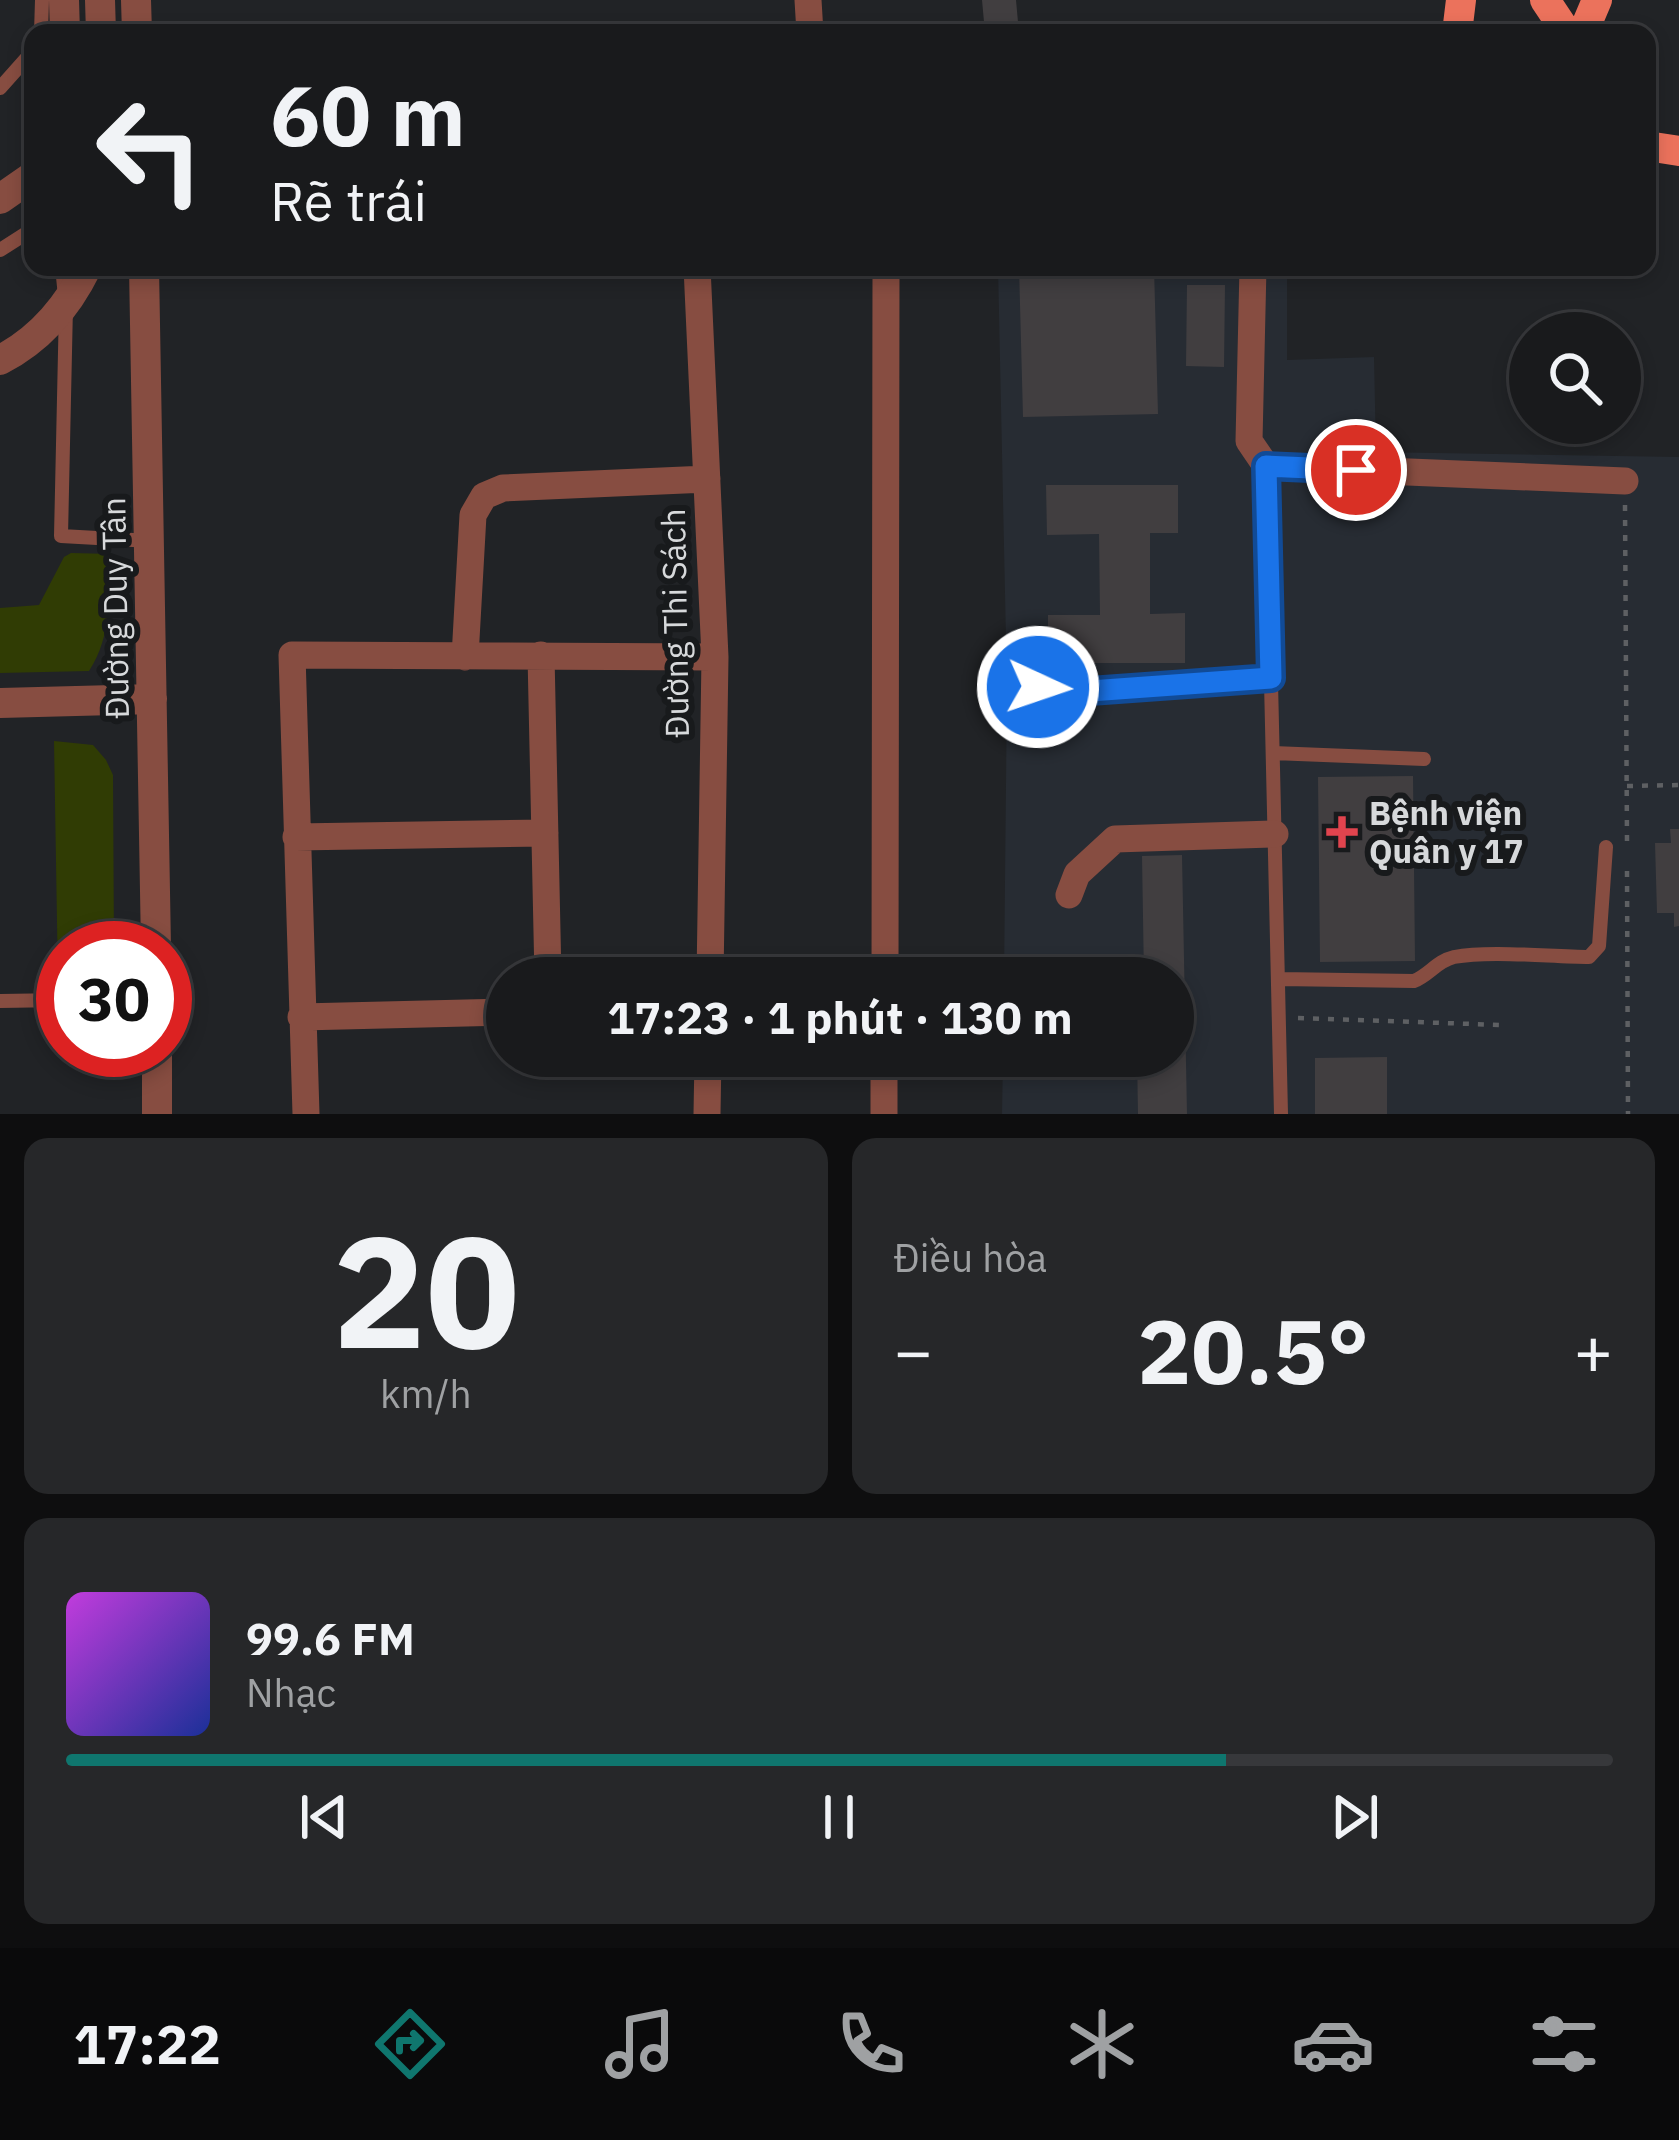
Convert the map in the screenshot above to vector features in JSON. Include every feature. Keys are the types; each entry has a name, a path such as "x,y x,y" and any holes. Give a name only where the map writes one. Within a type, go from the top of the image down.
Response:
{"street":[{"path":"0,200 24,182"},
{"path":"0,360 46,326 74,294 83,276"},
{"name":"Đường Duy Tân","path":"144,276 156,921"},
{"name":"Đường Thi Sách","path":"697,276 715,658 710,957"},
{"path":"885,957 886,276"},
{"path":"1253,276 1250,441 1266,466 1625,481"},
{"path":"465,657 473,515 484,496 503,488 707,478"},
{"path":"542,655 548,957"},
{"path":"306,1114 292,656 715,658"},
{"path":"1038,687 1090,691 1271,678"},
{"path":"0,703 152,699"},
{"path":"296,837 545,833"},
{"path":"1069,895 1077,874 1115,838 1275,833"},
{"path":"302,1017 486,1013"},
{"path":"157,1077 157,1114"},
{"path":"706,1114 707,1077"},
{"path":"884,1077 884,1114"}],"lane":[{"path":"0,88 24,61"},
{"path":"63,276 61,536 152,541"},
{"path":"1266,466 1281,1114"},
{"path":"1273,753 1424,759"},
{"path":"1280,980 1414,981 1458,956 1589,957 1600,938 1606,847"},
{"path":"0,1001 36,1000"}],"path":[{"path":"1625,481 1628,1114"},
{"path":"1627,786 1679,785"},
{"path":"1280,1018 1502,1024"}],"shaded area":[{"name":"Bệnh viện Quân y 17","path":"998,276 1287,276 1287,360 1374,357 1376,452 1679,457 1679,1114 1002,1114 1003,1077 1194,1077 1194,957 1004,957 1007,686"}],"green space":[{"path":"112,554 106,629 89,671 0,673 0,608 39,605 64,557"},
{"path":"54,741 93,745 113,775 114,921 57,921"}],"building":[{"path":"982,0 1016,0 1018,24 984,24"},
{"path":"1019,276 1154,276 1158,414 1023,417"},
{"path":"1187,285 1225,285 1224,367 1186,366"},
{"path":"1046,485 1178,485 1178,533 1150,533 1150,614 1185,613 1185,663 1048,663 1048,615 1100,615 1099,534 1047,535"},
{"path":"1413,776 1415,961 1320,962 1318,777"},
{"path":"1670,829 1679,829 1679,926 1674,927 1674,913 1657,913 1655,843 1671,843"},
{"path":"1182,855 1184,957 1144,957 1142,856"},
{"path":"1387,1057 1387,1114 1315,1114 1315,1058"},
{"path":"1137,1077 1186,1077 1187,1114 1138,1114"}],"place":[{"name":"Bệnh viện Quân y 17","path":"1342,832"}],"route":[{"path":"1038,687 1090,691 1271,678 1266,466 1356,470"}]}
